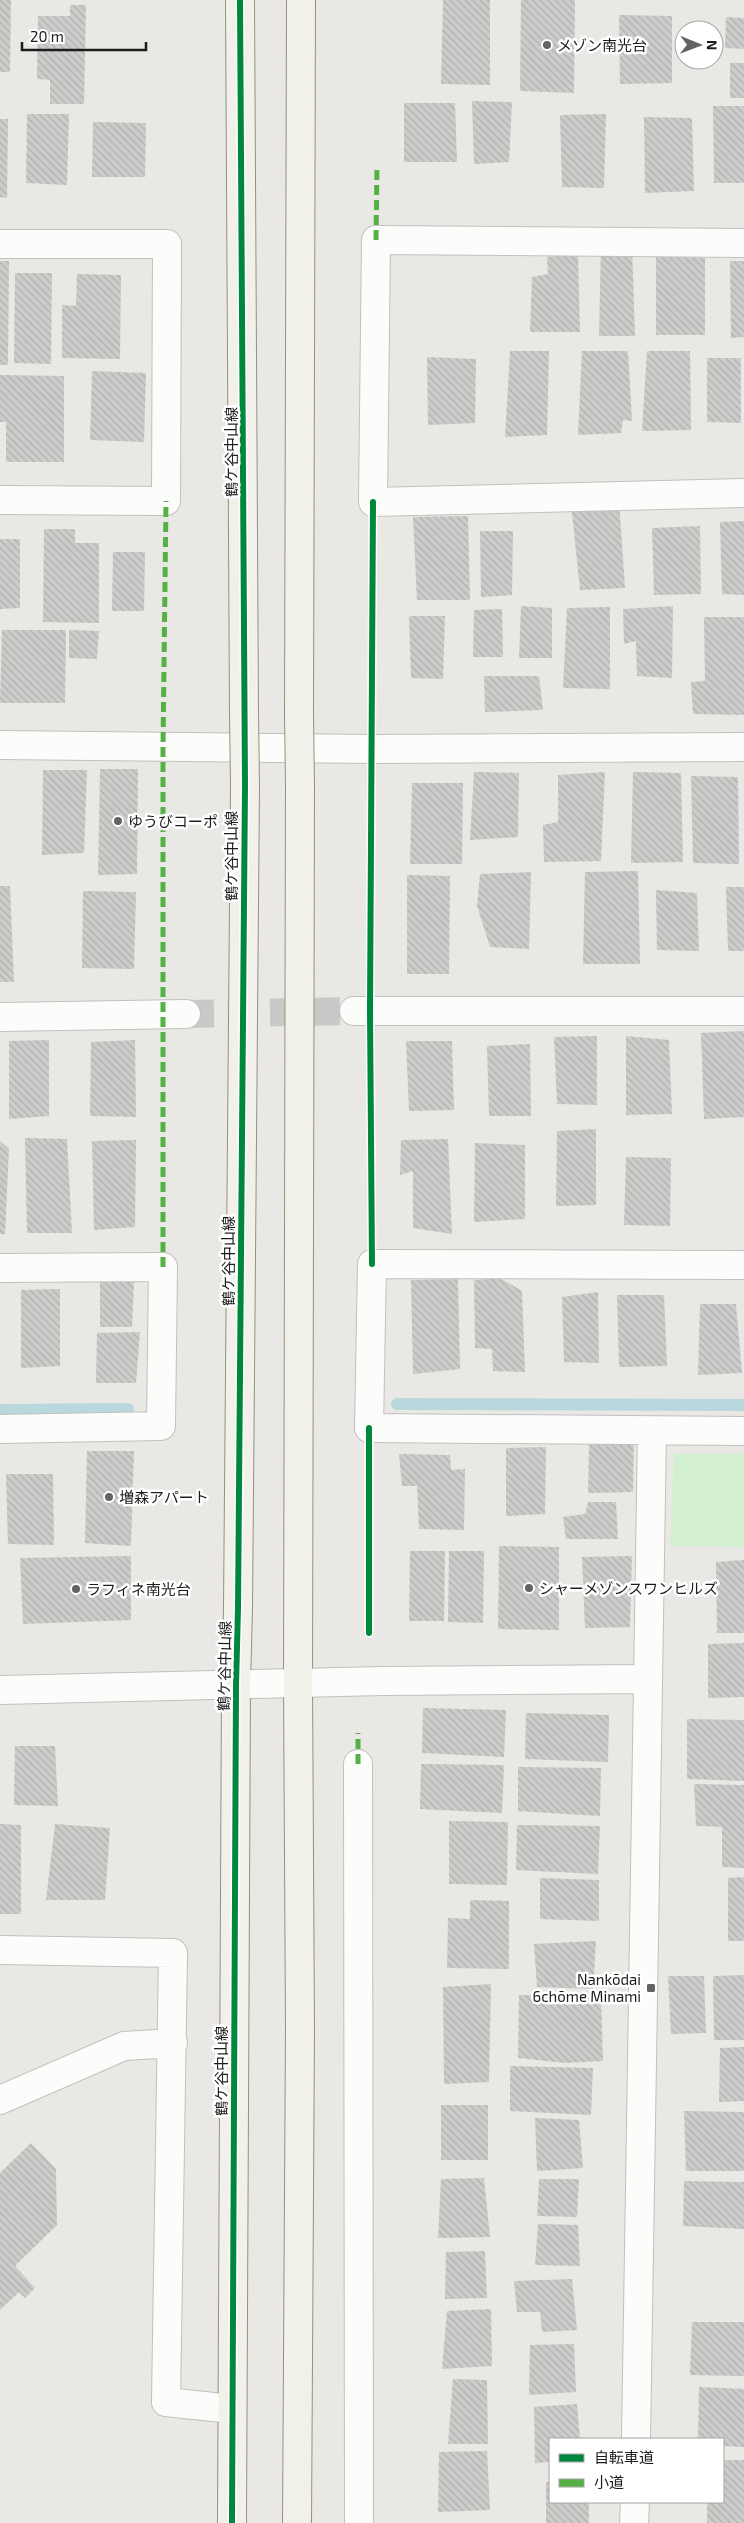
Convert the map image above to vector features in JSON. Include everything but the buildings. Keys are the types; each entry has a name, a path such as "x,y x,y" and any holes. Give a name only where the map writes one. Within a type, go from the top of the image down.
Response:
{"street":[{"name":"鶴ケ谷中山線","path":"232,2523 236,1685 244,786 240,0"},
{"path":"297,2523 300,2029 298,1683 301,0"},
{"path":"744,242 376,240 373,502 744,493"},
{"path":"0,244 167,244 167,254 166,501 0,500"},
{"path":"0,745 372,749 744,747"},
{"path":"354,1011 744,1011"},
{"path":"0,1017 186,1014"},
{"path":"744,1265 372,1264 369,1428 744,1431"},
{"path":"0,1268 163,1267 161,1426 0,1430"},
{"path":"636,2438 652,1431"},
{"path":"0,1690 298,1683 647,1679"},
{"path":"358,1764 359,2523"},
{"path":"0,1950 174,1953 166,2402 232,2409"},
{"path":"0,2100 124,2046 173,2043"},
{"path":"634,2523 635,2503"}],"green space":[{"path":"674,1454 744,1454 744,1547 670,1546"}],"waterway":[{"path":"397,1404 744,1405"},
{"path":"0,1410 128,1409"}],"tunnel":[{"path":"186,1014 354,1011"}],"marked path":[{"path":"376,240 377,166"},
{"path":"163,1267 163,747 166,501"},
{"path":"358,1733 358,1764"}],"cycle path":[{"path":"232,2523 236,1685 245,786 240,0"},
{"path":"372,1264 370,1011 373,502"},
{"path":"369,1428 369,1633"}],"place":[{"name":"メゾン南光台","path":"547,45"},
{"name":"ゆうびコーポ","path":"118,821"},
{"name":"増森アパート","path":"109,1497"},
{"name":"シャーメゾンスワンヒルズ","path":"529,1588"},
{"name":"ラフィネ南光台","path":"76,1589"},
{"name":"Nankōdai 6chōme Minami","path":"651,1988"}]}
